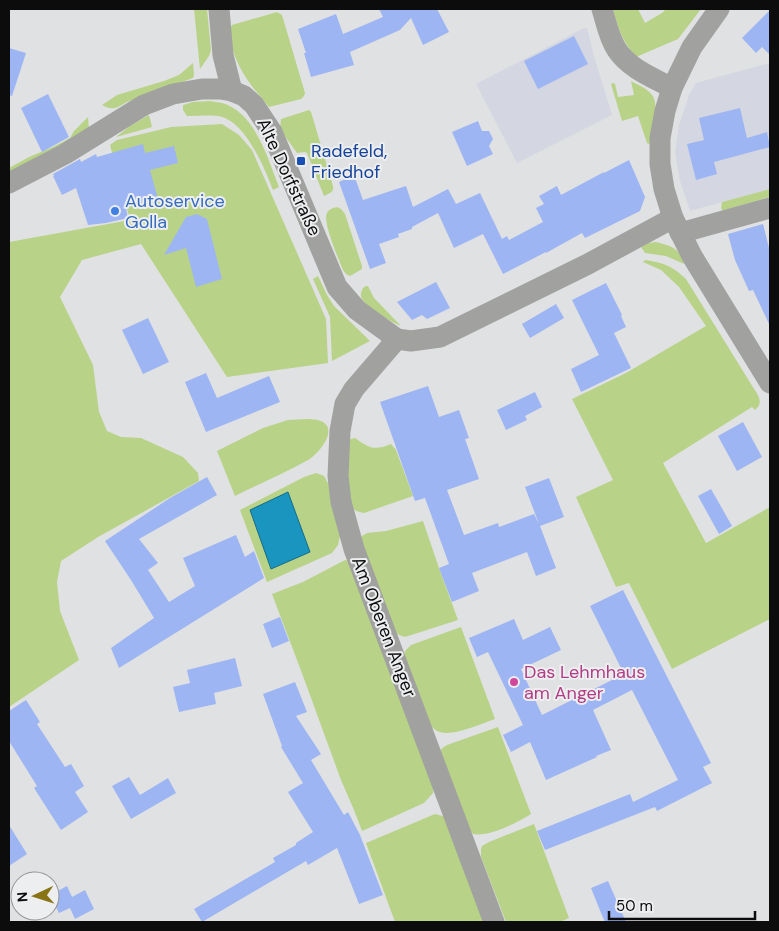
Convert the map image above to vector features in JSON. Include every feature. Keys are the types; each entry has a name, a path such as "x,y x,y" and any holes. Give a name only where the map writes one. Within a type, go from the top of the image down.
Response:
{"street":[{"path":"219,9 224,54 232,91"},
{"path":"602,9 610,36 617,50 631,66 672,88"},
{"path":"719,9 692,47 672,88 660,138 660,164 664,189 676,226 692,256 770,383"},
{"name":"Alte Dorfstraße","path":"9,183 65,154 144,105 173,94 202,89 232,91 244,96 254,105 272,132 337,287 358,310 397,339"},
{"path":"397,339 411,341 440,337 588,264 676,226 770,208"},
{"name":"Am Oberen Anger","path":"397,339 354,389 345,404 338,454 341,502 354,549 494,922"}],"shaded area":[{"path":"587,28 612,115 517,163 476,84"},
{"path":"770,63 770,189 690,211 680,181 675,152 679,125 689,95 696,83"}],"green space":[{"path":"194,9 207,9 211,50 200,69"},
{"path":"613,9 638,9 645,23 666,9 701,9 678,39 636,57 621,34"},
{"path":"277,12 282,15 305,93 301,99 269,107 252,86 239,65 232,48 230,33 232,25"},
{"path":"193,63 193,78 115,108 102,105 117,95 179,75"},
{"path":"631,81 648,90 654,99 655,118 649,144 638,116 622,121 611,84 615,84 618,97 634,95"},
{"path":"210,101 222,103 233,108 252,126 265,150 279,187 273,190 259,158 237,126 228,119 218,116 187,116 183,110 183,105 193,102"},
{"path":"309,110 333,186 332,191 324,196 307,153 297,153 280,128 281,119"},
{"path":"149,115 152,127 116,137 130,126"},
{"path":"88,117 89,129 9,173 9,168 70,138 74,131"},
{"path":"222,124 239,135 252,150 326,319 328,363 227,377 141,244 82,260 60,297 93,365 99,412 107,431 121,437 141,438 183,457 198,473 199,481 98,537 61,561 57,582 60,611 79,660 9,707 9,242 130,220 110,145 117,140 171,127"},
{"path":"770,189 770,197 724,210 721,208 722,202"},
{"path":"337,207 345,214 362,266 362,269 350,276 343,270 327,224 327,213"},
{"path":"656,242 677,251 684,264 666,256 645,253 641,247 648,243"},
{"path":"645,260 667,265 686,279 756,391 760,401 755,410 752,407 663,463 706,543 770,507 770,619 672,669 629,583 616,587 576,497 613,480 572,399 626,373 706,326 679,287 661,270 643,262"},
{"path":"318,276 334,306 370,341 332,361 330,317 313,279"},
{"path":"366,286 368,286 374,298 401,326 392,322 364,302 361,294"},
{"path":"310,419 323,422 327,426 328,431 321,448 308,460 235,496 217,451 263,428 288,420"},
{"path":"355,438 364,444 376,448 391,444 396,450 413,496 364,513 356,511 350,505 345,443"},
{"path":"316,473 324,476 329,485 340,536 338,545 332,553 267,582 240,510 304,477"},
{"path":"423,521 458,620 405,637 396,633 360,539 367,533 386,531"},
{"path":"345,560 349,561 433,780 433,793 424,803 362,831 341,780 272,594 303,582"},
{"path":"461,627 495,719 466,730 443,733 436,730 428,722 404,655 411,645"},
{"path":"498,727 531,814 495,831 473,834 441,758 441,749 447,745"},
{"path":"435,814 446,817 487,922 395,922 366,843"},
{"path":"534,824 569,918 560,922 506,922 481,857 481,849 482,846 489,842"}],"water":[{"path":"288,492 310,552 271,569 250,510"}],"building":[{"path":"379,9 437,9 449,32 423,45 411,18 400,30 350,52 354,65 311,77 298,29 336,14 343,34 383,17"},
{"path":"770,10 770,55 762,47 756,53 742,38"},
{"path":"574,36 588,64 538,89 524,61"},
{"path":"9,48 26,53 12,96 9,95"},
{"path":"48,94 69,137 42,152 21,108"},
{"path":"740,108 747,138 767,132 770,147 714,162 717,174 696,180 687,144 704,140 699,118"},
{"path":"478,121 482,131 489,131 493,139 489,146 493,154 467,166 452,132"},
{"path":"143,144 145,153 174,146 178,163 150,170 158,199 126,208 128,218 88,225 76,188 62,195 53,174 80,159 81,162 96,154 97,157"},
{"path":"629,160 645,197 640,211 585,238 582,233 503,274 483,234 454,248 438,213 412,227 412,229 398,234 399,237 379,244 386,263 370,269 339,182 354,175 363,200 406,186 413,207 448,189 456,204 480,193 502,239 507,236 509,240 543,222 536,208 544,204 539,196 557,186 561,195"},
{"path":"197,214 207,219 222,279 196,287 186,248 164,255 186,217"},
{"path":"763,224 770,252 770,326 753,290 749,291 735,260 728,234"},
{"path":"436,282 450,308 427,319 422,315 412,320 397,302"},
{"path":"606,283 626,327 614,333 631,368 581,392 571,369 599,355 572,300"},
{"path":"556,304 564,318 530,338 522,324"},
{"path":"148,318 169,362 143,374 122,330"},
{"path":"206,373 217,398 269,376 280,402 206,432 185,382"},
{"path":"428,386 439,417 459,410 469,438 465,439 479,479 447,490 464,535 498,523 499,527 534,514 539,524 525,487 549,478 564,517 540,526 556,568 536,576 527,552 472,573 479,591 452,602 439,568 449,564 425,498 415,501 380,402"},
{"path":"535,392 542,407 525,416 527,420 506,430 497,410"},
{"path":"743,422 762,457 737,471 718,436"},
{"path":"207,477 217,495 139,539 158,563 148,570 169,602 195,586 183,558 236,535 245,557 254,551 264,578 119,668 111,648 154,618 105,541 170,498"},
{"path":"711,489 732,526 719,534 698,496"},
{"path":"623,590 711,763 703,767 712,783 657,811 655,807 545,850 537,831 630,794 633,802 678,780 632,690 593,710 611,750 546,780 530,742 511,752 503,735 523,725 488,652 477,657 469,638 514,619 523,640 550,627 561,650 521,669 542,715 624,674 590,606"},
{"path":"280,617 289,641 272,648 263,624"},
{"path":"235,658 242,686 214,693 216,704 179,712 173,687 190,683 187,670"},
{"path":"295,682 307,712 296,716 321,754 311,760 344,815 348,812 360,835 383,895 359,904 337,848 308,865 306,861 202,922 194,909 275,862 273,858 296,845 296,843 313,832 288,792 303,783 281,747 263,694"},
{"path":"26,700 40,722 37,724 65,767 71,764 84,786 75,792 88,812 61,830 34,788 37,786 9,741 9,711"},
{"path":"129,777 140,795 168,778 176,793 131,819 112,786"},
{"path":"9,825 27,854 9,866"},
{"path":"608,881 626,922 605,922 601,913 591,888"},
{"path":"67,886 72,897 85,890 94,909 75,919 70,908 60,913 60,890"}],"place":[{"name":"Radefeld, Friedhof","path":"301,161"},
{"name":"Autoservice Golla","path":"115,211"},
{"name":"Das Lehmhaus am Anger","path":"514,682"}]}
